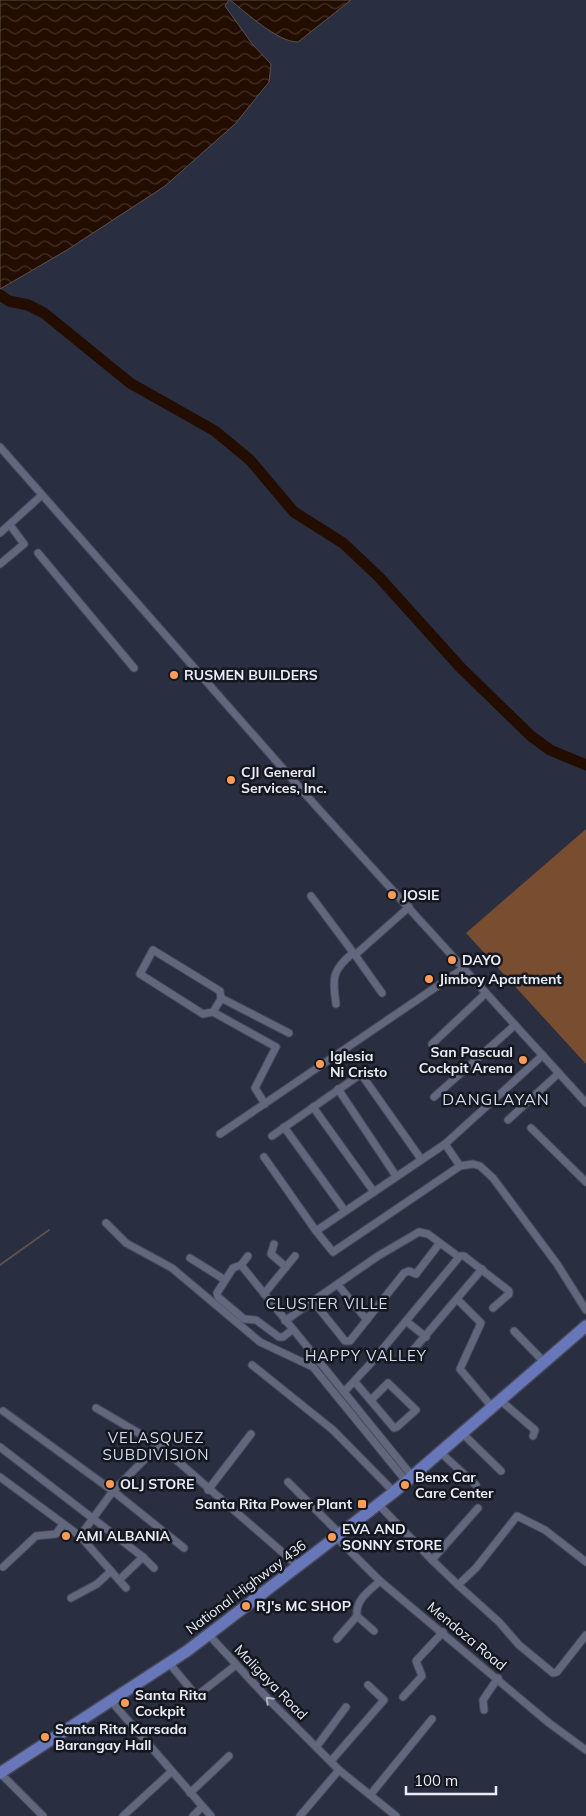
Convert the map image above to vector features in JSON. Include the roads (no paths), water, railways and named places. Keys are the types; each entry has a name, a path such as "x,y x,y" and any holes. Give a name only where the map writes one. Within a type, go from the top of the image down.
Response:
{"main road":[{"name":"National Highway 436","path":"0,1773 169,1663 338,1536 394,1492 586,1326"}],"street":[{"path":"0,447 315,805 586,1103"},
{"path":"0,533 42,495"},
{"path":"0,564 24,544 10,525"},
{"path":"38,553 134,668"},
{"path":"311,896 382,993"},
{"path":"336,1004 333,986 335,971 338,965 409,908"},
{"path":"265,1104 255,1088 276,1047 212,1012 203,1014 140,974 152,950 219,991 221,998 290,1033"},
{"path":"220,1134 464,968"},
{"path":"432,1044 486,993"},
{"path":"212,1012 221,998"},
{"path":"434,1097 515,1025"},
{"path":"316,1232 445,1144 543,1055"},
{"path":"272,1136 362,1074 421,1159"},
{"path":"508,1120 559,1074"},
{"path":"338,1090 396,1176"},
{"path":"313,1107 374,1192"},
{"path":"284,1128 346,1211"},
{"path":"531,1128 586,1182"},
{"path":"445,1144 460,1166"},
{"path":"264,1157 316,1232 331,1251 335,1252 460,1166 473,1164 480,1166 493,1178 557,1264 586,1310"},
{"path":"106,1222 126,1243 172,1268 260,1342 313,1367 409,1479"},
{"path":"285,1321 378,1256 418,1232 428,1234 455,1254"},
{"path":"274,1244 271,1254 286,1267"},
{"path":"313,1301 348,1342 404,1273 409,1271 416,1274 440,1244"},
{"path":"248,1256 241,1265 233,1268 217,1295 244,1319 256,1320 279,1337 283,1337 292,1330"},
{"path":"264,1294 295,1256"},
{"path":"344,1392 355,1382 460,1256 464,1256 509,1291 509,1294 493,1308"},
{"path":"190,1258 225,1280"},
{"path":"241,1265 344,1392 409,1479"},
{"path":"414,1349 482,1269"},
{"path":"338,1285 367,1320"},
{"path":"457,1299 481,1322 460,1369 496,1403 535,1430 533,1436"},
{"path":"406,1321 426,1337"},
{"path":"514,1331 544,1362"},
{"path":"252,1365 334,1430 394,1492"},
{"path":"355,1382 371,1400 396,1428 416,1410 388,1383 371,1400"},
{"path":"96,1408 159,1445 208,1490 297,1565"},
{"path":"3,1411 114,1491 184,1548"},
{"path":"462,1433 502,1471"},
{"path":"208,1490 251,1434"},
{"path":"80,1536 114,1491 159,1445"},
{"path":"0,1447 94,1518 154,1568"},
{"path":"440,1452 476,1486"},
{"path":"0,1477 80,1536 126,1588"},
{"name":"Mendoza Road","path":"288,1482 380,1581 549,1722 586,1750"},
{"path":"378,1504 432,1560 499,1622 518,1644 553,1672 557,1672 586,1635"},
{"path":"432,1560 478,1508"},
{"path":"458,1585 476,1568 517,1516 546,1530 586,1562"},
{"path":"3,1567 36,1536 56,1534 64,1524"},
{"path":"120,1580 143,1557"},
{"path":"71,1598 101,1581 111,1571"},
{"path":"374,1631 357,1616 356,1608 359,1602 380,1581"},
{"path":"337,1639 357,1616"},
{"path":"403,1697 422,1676 416,1661 443,1632"},
{"name":"Maligaya Road","path":"208,1634 236,1666 339,1770 396,1816"},
{"path":"169,1663 194,1693 199,1694 236,1666"},
{"path":"484,1710 483,1700 498,1678"},
{"path":"330,1761 384,1700 368,1684"},
{"path":"111,1701 211,1816"},
{"path":"317,1746 346,1707"},
{"path":"371,1794 432,1719"},
{"path":"190,1793 229,1756"},
{"path":"300,1816 339,1770"},
{"path":"123,1816 171,1772"},
{"path":"0,1773 43,1816"},
{"path":"193,1816 202,1807"}],"water":[{"path":"0,0 229,0 225,6 253,45 271,64 269,82 235,124 165,186 67,250 0,289"},
{"path":"230,0 351,0 298,42 290,41 272,32"}],"waterway":[{"path":"0,295 9,301 28,305 44,313 130,383 215,431 250,460 294,512 343,543 379,577 461,668 531,736 550,750 586,765"},
{"path":"0,1265 49,1230"}],"place":[{"name":"RUSMEN BUILDERS","path":"174,675"},
{"name":"CJI General Services, Inc.","path":"231,780"},
{"name":"JOSIE","path":"392,895"},
{"name":"DAYO","path":"452,960"},
{"name":"Jimboy Apartment","path":"429,979"},
{"name":"San Pascual Cockpit Arena","path":"523,1060"},
{"name":"Iglesia Ni Cristo","path":"320,1064"},
{"name":"OLJ STORE","path":"110,1484"},
{"name":"Benx Car Care Center","path":"405,1485"},
{"name":"Santa Rita Power Plant","path":"362,1504"},
{"name":"AMI ALBANIA","path":"66,1536"},
{"name":"EVA AND SONNY STORE","path":"332,1537"},
{"name":"RJ's MC SHOP","path":"246,1606"},
{"name":"Santa Rita Cockpit","path":"125,1703"},
{"name":"Santa Rita Karsada Barangay Hall","path":"45,1737"}],"district":[{"name":"DANGLAYAN","path":"496,1099"},
{"name":"CLUSTER VILLE","path":"327,1304"},
{"name":"HAPPY VALLEY","path":"366,1356"},
{"name":"VELASQUEZ SUBDIVISION","path":"156,1446"}]}
